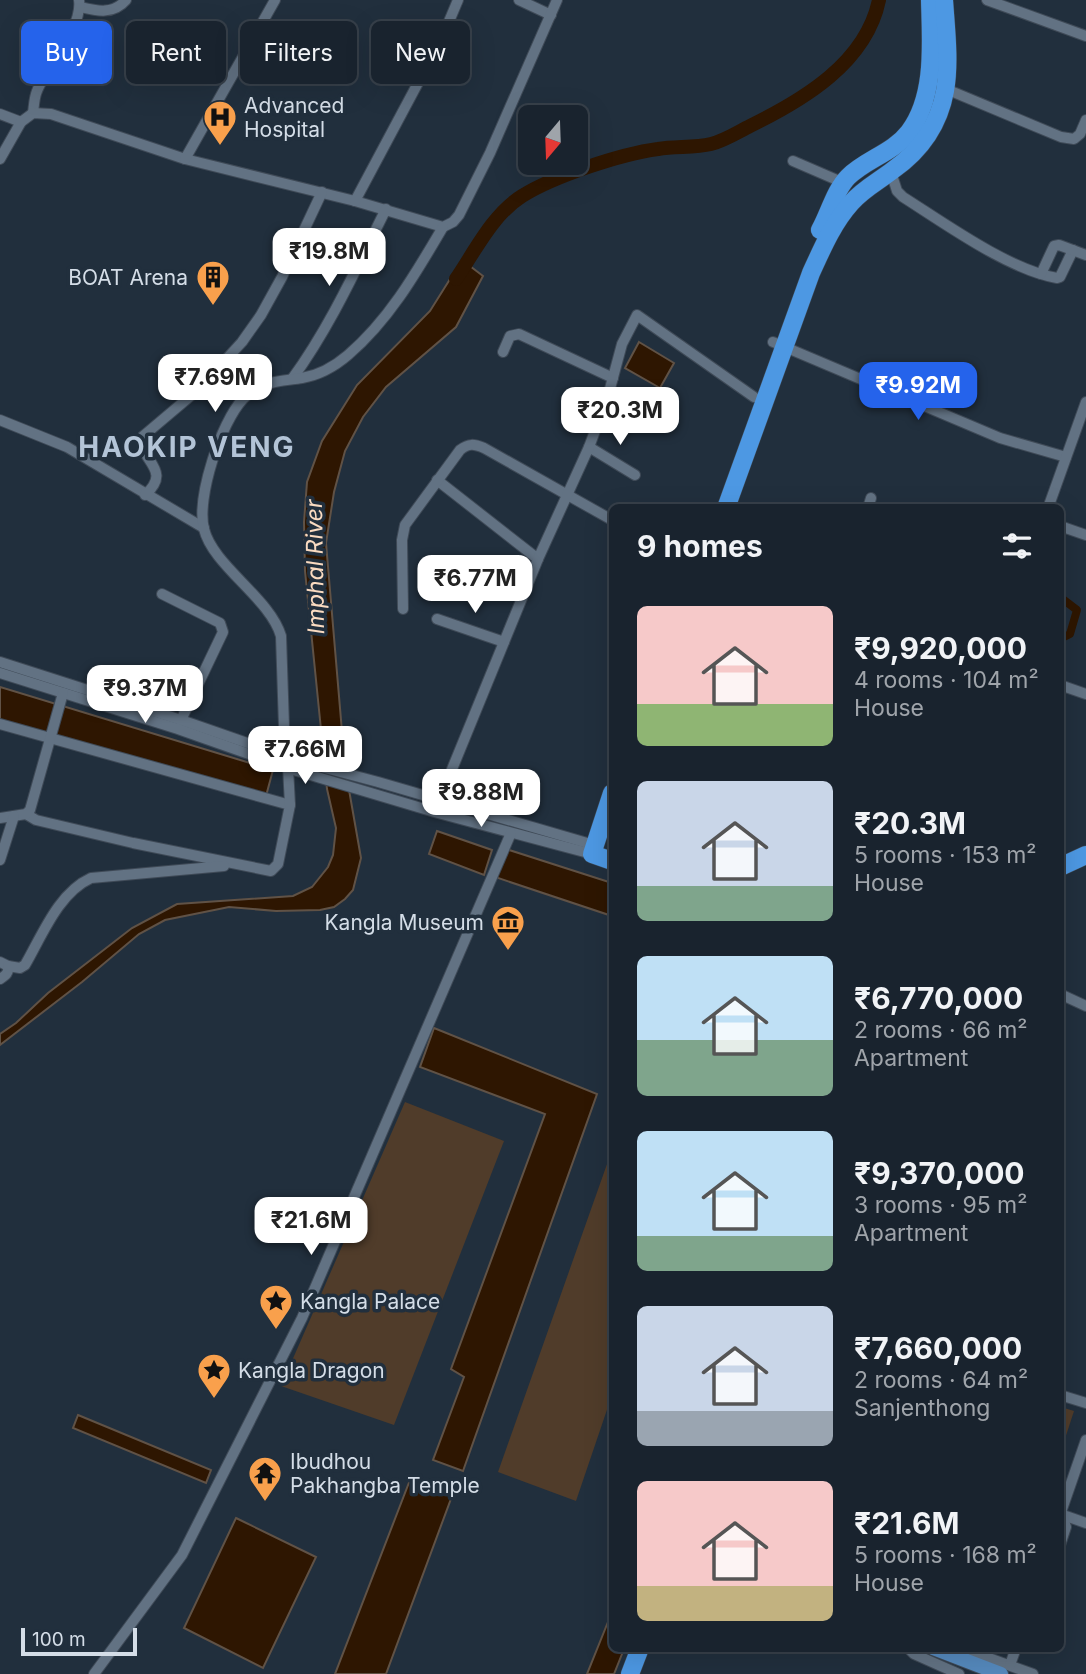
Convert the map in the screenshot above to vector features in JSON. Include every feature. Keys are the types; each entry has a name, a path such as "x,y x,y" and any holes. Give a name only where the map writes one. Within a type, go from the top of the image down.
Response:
{"highway":[{"path":"727,504 802,267 844,183 855,172 901,141 915,121 929,75 930,0"},
{"path":"715,504 754,397 836,223 861,192 914,155 926,140 935,121 946,89 944,0"},
{"path":"606,852 609,822"},
{"path":"1064,865 1086,855"},
{"path":"1064,874 1086,865"},
{"path":"630,1674 638,1652"},
{"path":"642,1674 650,1652"}],"main road":[{"path":"946,1652 1006,1670"}],"street":[{"path":"33,113 37,91 75,24 79,4 100,11 111,10 126,0"},
{"path":"185,159 275,0"},
{"path":"355,201 442,38 458,0"},
{"path":"519,0 551,15"},
{"path":"26,814 36,820 72,829 268,871 275,869 290,805 292,764 282,649 278,627 210,545 204,528 204,493 209,473 223,433 242,400 267,383 315,376 326,371 350,354 390,311 443,227 459,215 490,153 557,0"},
{"path":"987,0 1011,4 1086,36"},
{"path":"946,89 1061,137 1074,139 1080,134 1086,120"},
{"path":"0,159 21,122 33,113 51,114 185,159 322,192 443,227"},
{"path":"0,114 21,122"},
{"path":"793,161 844,183"},
{"path":"891,172 897,191 903,197 993,252 1041,274 1060,277 1073,250"},
{"path":"145,495 157,476 141,446 142,437 200,388 242,342 261,316 322,192"},
{"path":"292,379 311,354 386,209"},
{"path":"1041,274 1054,246 1059,245 1086,256"},
{"path":"439,801 538,559 589,447 622,344 637,315 754,397"},
{"path":"503,352 512,334 519,334 613,378"},
{"path":"778,344 974,428 1066,457"},
{"path":"1049,504 1086,402"},
{"path":"0,420 67,447 204,528"},
{"path":"403,609 403,531 409,518 460,450 466,446 476,445 609,518"},
{"path":"589,447 635,475"},
{"path":"438,480 538,559"},
{"path":"1064,527 1086,535"},
{"path":"163,594 219,623 223,632 181,720"},
{"path":"437,619 503,642"},
{"path":"0,662 181,720 292,764"},
{"path":"0,673 292,764 439,801 606,852"},
{"path":"1064,686 1086,694"},
{"path":"0,818 26,814 30,810 63,693"},
{"path":"0,724 290,805"},
{"path":"376,787 511,833 606,852"},
{"path":"0,860 14,816"},
{"path":"94,1674 182,1555 296,1329 511,833"},
{"path":"4,964 20,968 25,965 65,898 82,882 91,878 238,865"},
{"path":"0,979 7,974 4,964"},
{"path":"1064,996 1086,1006"},
{"path":"1064,1396 1086,1403"},
{"path":"1064,1503 1086,1440"},
{"path":"1064,1515 1086,1523"},
{"path":"915,1652 953,1673"},
{"path":"969,1652 1006,1670 1033,1674"},
{"path":"1006,1670 1014,1652"}],"shaded area":[{"path":"405,1102 504,1141 394,1425 281,1386"},
{"path":"609,1158 609,1404 576,1501 498,1472"},
{"path":"1064,1408 1074,1411 1064,1442"}],"water":[{"path":"462,260 483,276 456,327 386,387 363,417 345,451 334,492 326,543 345,767 361,858 353,890 334,907 320,910 276,911 229,907 165,920 139,934 0,1045 0,1034 132,928 177,904 293,896 312,887 328,867 333,855 336,828 327,789 305,571 304,522 307,482 322,441 357,385 430,311"},
{"path":"639,342 674,363 660,388 625,368"},
{"path":"0,687 273,770 266,796 0,720"},
{"path":"437,831 492,850 484,875 429,854"},
{"path":"506,849 609,882 609,915 495,877"},
{"path":"434,1028 597,1094 463,1471 433,1460 464,1377 451,1369 545,1114 420,1067"},
{"path":"78,1415 211,1470 206,1483 73,1428"},
{"path":"410,1480 452,1496 386,1674 335,1674"},
{"path":"236,1518 316,1557 263,1668 184,1628"},
{"path":"609,1619 609,1652 623,1652 614,1674 587,1674"}],"waterway":[{"name":"Imphal River","path":"456,279 502,213 536,188 588,167 626,156 658,149 716,143 770,116 811,91 846,61 861,43 879,0"},
{"path":"1064,600 1077,610 1070,634 1064,637"}],"place":[{"name":"Advanced Hospital","path":"220,147"},
{"name":"BOAT Arena","path":"213,307"},
{"name":"Kangla Museum","path":"508,952"},
{"name":"Kangla Palace","path":"276,1331"},
{"name":"Kangla Dragon","path":"214,1400"},
{"name":"Ibudhou Pakhangba Temple","path":"265,1503"}],"district":[{"name":"HAOKIP VENG","path":"187,447"}]}
